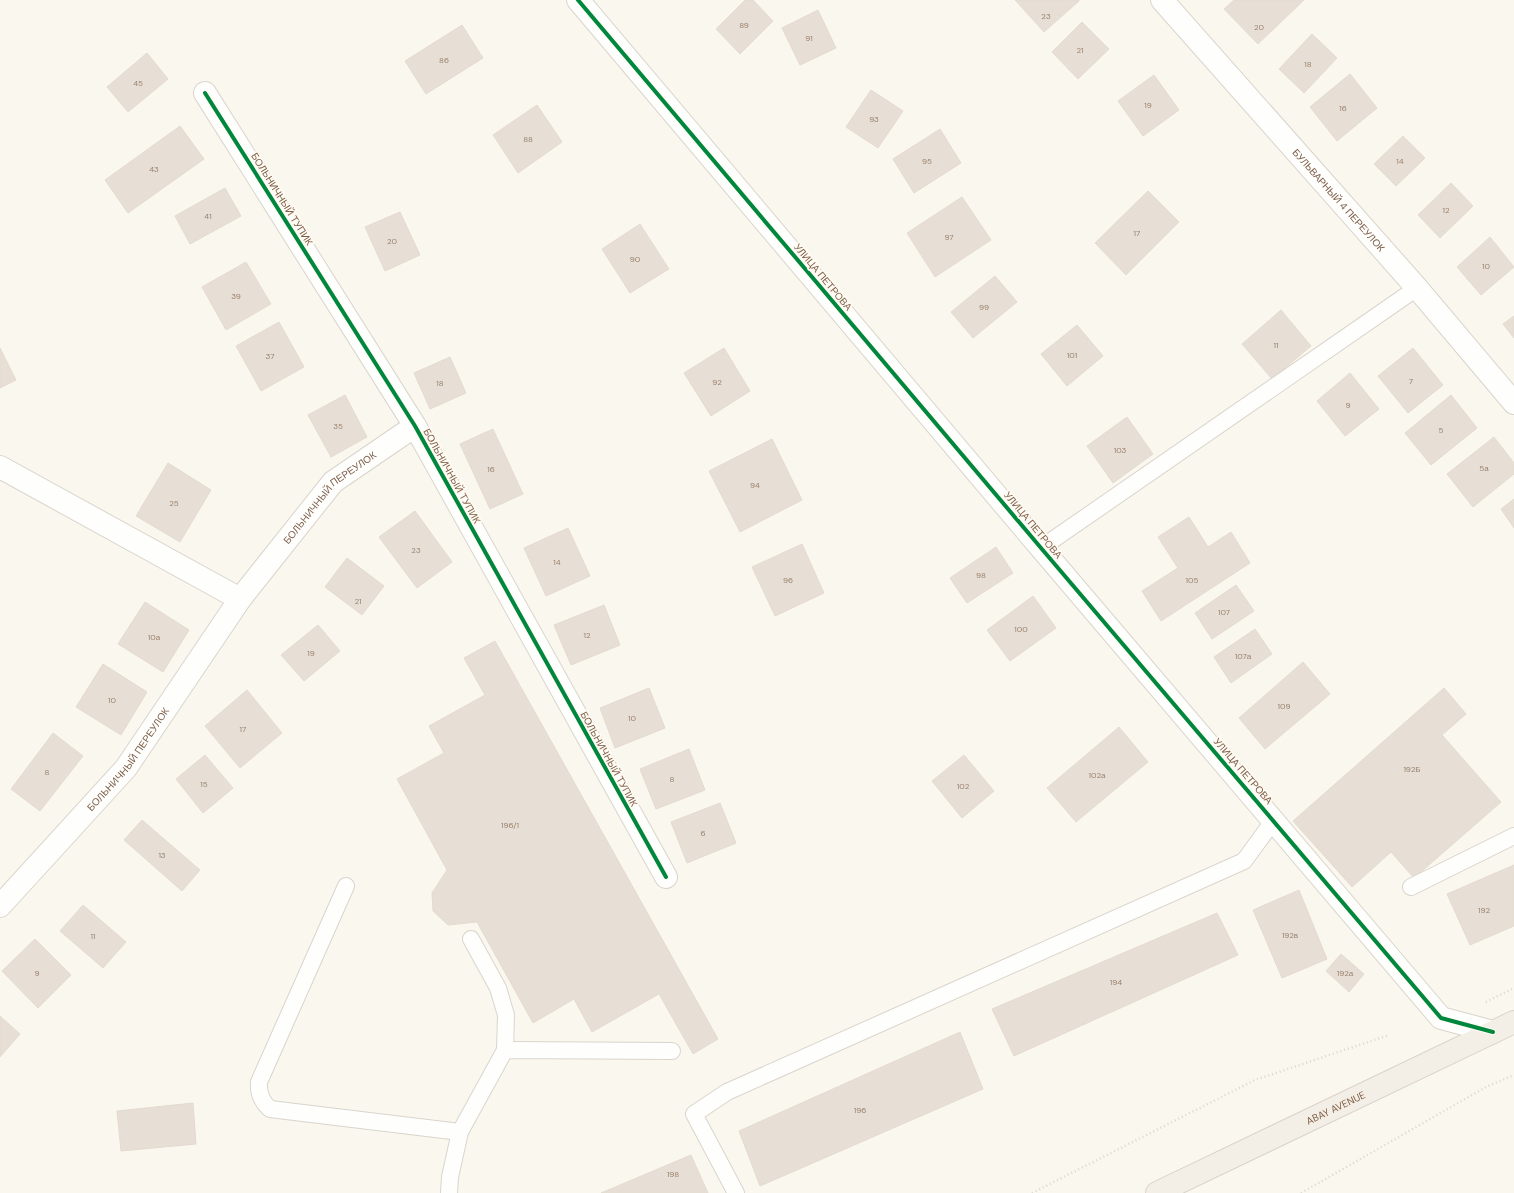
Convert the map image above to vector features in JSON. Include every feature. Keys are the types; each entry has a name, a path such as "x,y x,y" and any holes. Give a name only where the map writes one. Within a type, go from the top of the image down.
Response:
{"main road":[{"name":"ABAY AVENUE","path":"1157,1193 1514,1022"}],"street":[{"name":"УЛИЦА ПЕТРОВА","path":"578,0 1041,548 1442,1018 1493,1032"},
{"name":"БУЛЬВАРНЫЙ 4 ПЕРЕУЛОК","path":"1162,0 1417,288 1514,403"},
{"name":"БОЛЬНИЧНЫЙ ТУПИК","path":"205,93 415,426 666,877"},
{"name":"БОЛЬНИЧНЫЙ ПЕРЕУЛОК","path":"0,906 126,768 240,599 333,482 415,426"},
{"path":"0,467 240,599"}],"lane":[{"path":"1041,548 1417,288"},
{"path":"736,1193 694,1114 727,1092 1244,861 1274,820"},
{"path":"1411,887 1514,836"},
{"path":"346,886 259,1082 258,1088 260,1096 263,1102 270,1109 460,1132"},
{"path":"449,1193 450,1177 460,1132 505,1050 506,1015 498,988 471,939"},
{"path":"505,1050 672,1051"}],"path":[{"path":"1486,1002 1514,988"},
{"path":"1032,1193 1255,1080 1389,1035"},
{"path":"1301,1193 1486,1087 1514,1075"}],"building":[{"path":"745,0 753,0 773,21 740,54 716,29"},
{"path":"1015,0 1079,0 1079,1 1044,32"},
{"path":"1234,0 1304,0 1258,44 1224,9"},
{"path":"818,10 836,48 800,65 782,28"},
{"path":"1082,22 1109,49 1078,79 1052,52"},
{"path":"462,25 483,58 426,94 405,61"},
{"path":"1312,34 1337,58 1304,93 1279,69"},
{"path":"147,53 168,79 128,112 107,87"},
{"path":"1350,74 1377,108 1337,141 1310,107"},
{"path":"1154,75 1179,110 1143,136 1118,101"},
{"path":"871,90 903,111 878,148 846,127"},
{"path":"537,105 562,142 518,173 493,135"},
{"path":"180,126 204,159 128,213 105,180"},
{"path":"940,129 961,163 914,193 893,159"},
{"path":"1403,136 1425,158 1396,186 1374,164"},
{"path":"1451,183 1473,206 1440,238 1418,215"},
{"path":"225,188 241,216 190,244 175,216"},
{"path":"1148,191 1179,222 1126,275 1095,243"},
{"path":"962,197 991,240 935,277 907,233"},
{"path":"400,212 420,255 385,271 365,227"},
{"path":"640,224 669,269 630,293 602,249"},
{"path":"1490,237 1514,267 1481,295 1457,267"},
{"path":"246,262 271,304 226,330 202,287"},
{"path":"995,276 1017,302 973,338 951,312"},
{"path":"1281,310 1311,346 1272,379 1242,344"},
{"path":"1514,316 1514,338 1503,324"},
{"path":"279,322 304,367 261,391 236,346"},
{"path":"1077,325 1103,356 1067,386 1041,354"},
{"path":"0,348 16,380 0,388"},
{"path":"724,348 750,391 711,416 684,373"},
{"path":"1413,348 1443,385 1408,413 1378,376"},
{"path":"450,357 466,393 430,409 414,373"},
{"path":"1350,373 1379,409 1345,436 1317,401"},
{"path":"345,395 367,437 331,457 308,415"},
{"path":"1451,395 1477,428 1431,465 1405,433"},
{"path":"1127,417 1153,454 1113,483 1087,446"},
{"path":"493,429 523,494 490,509 460,444"},
{"path":"1494,437 1514,463 1514,474 1473,507 1447,474"},
{"path":"772,439 802,500 740,532 709,471"},
{"path":"168,463 211,490 180,542 136,516"},
{"path":"1514,499 1514,528 1501,509"},
{"path":"415,511 452,562 417,588 379,537"},
{"path":"1189,517 1208,547 1231,532 1250,563 1161,621 1142,591 1178,568 1158,537"},
{"path":"568,528 590,576 546,596 524,548"},
{"path":"802,544 824,593 775,616 752,567"},
{"path":"996,547 1013,573 967,603 950,578"},
{"path":"347,558 384,586 362,615 325,587"},
{"path":"1236,585 1254,611 1212,639 1195,613"},
{"path":"1033,596 1056,628 1010,661 987,630"},
{"path":"145,602 189,630 163,672 118,644"},
{"path":"604,605 620,645 571,665 554,625"},
{"path":"318,625 340,651 304,681 281,655"},
{"path":"1255,629 1272,654 1231,683 1214,657"},
{"path":"495,641 718,1039 693,1054 659,994 592,1032 574,999 533,1023 477,922 448,925 433,911 432,893 447,870 397,779 444,753 429,726 485,695 464,658"},
{"path":"1303,662 1330,694 1265,749 1239,718"},
{"path":"103,664 147,692 121,735 76,707"},
{"path":"649,688 665,728 615,748 600,708"},
{"path":"1444,688 1466,714 1442,735 1501,802 1414,878 1391,852 1352,887 1293,821"},
{"path":"247,690 282,733 240,768 205,726"},
{"path":"1119,727 1148,762 1076,822 1047,788"},
{"path":"53,733 83,756 40,811 11,789"},
{"path":"689,749 705,790 656,809 640,769"},
{"path":"205,755 233,788 203,813 176,779"},
{"path":"964,755 994,791 962,818 932,781"},
{"path":"720,803 736,843 687,863 671,822"},
{"path":"142,820 200,870 182,891 124,840"},
{"path":"1514,865 1514,926 1470,945 1447,894"},
{"path":"1299,890 1327,959 1282,978 1253,910"},
{"path":"83,905 126,942 103,968 60,931"},
{"path":"1217,913 1238,955 1014,1056 992,1009"},
{"path":"35,939 71,975 38,1008 2,971"},
{"path":"1341,954 1364,974 1349,992 1326,971"},
{"path":"0,1016 20,1034 0,1057"},
{"path":"960,1032 983,1089 760,1186 739,1131"},
{"path":"193,1103 196,1144 121,1151 117,1111"},
{"path":"691,1155 708,1193 601,1193"}],"cycle path":[{"path":"578,0 1441,1018 1493,1032"},
{"path":"205,93 415,426 666,877"}]}
